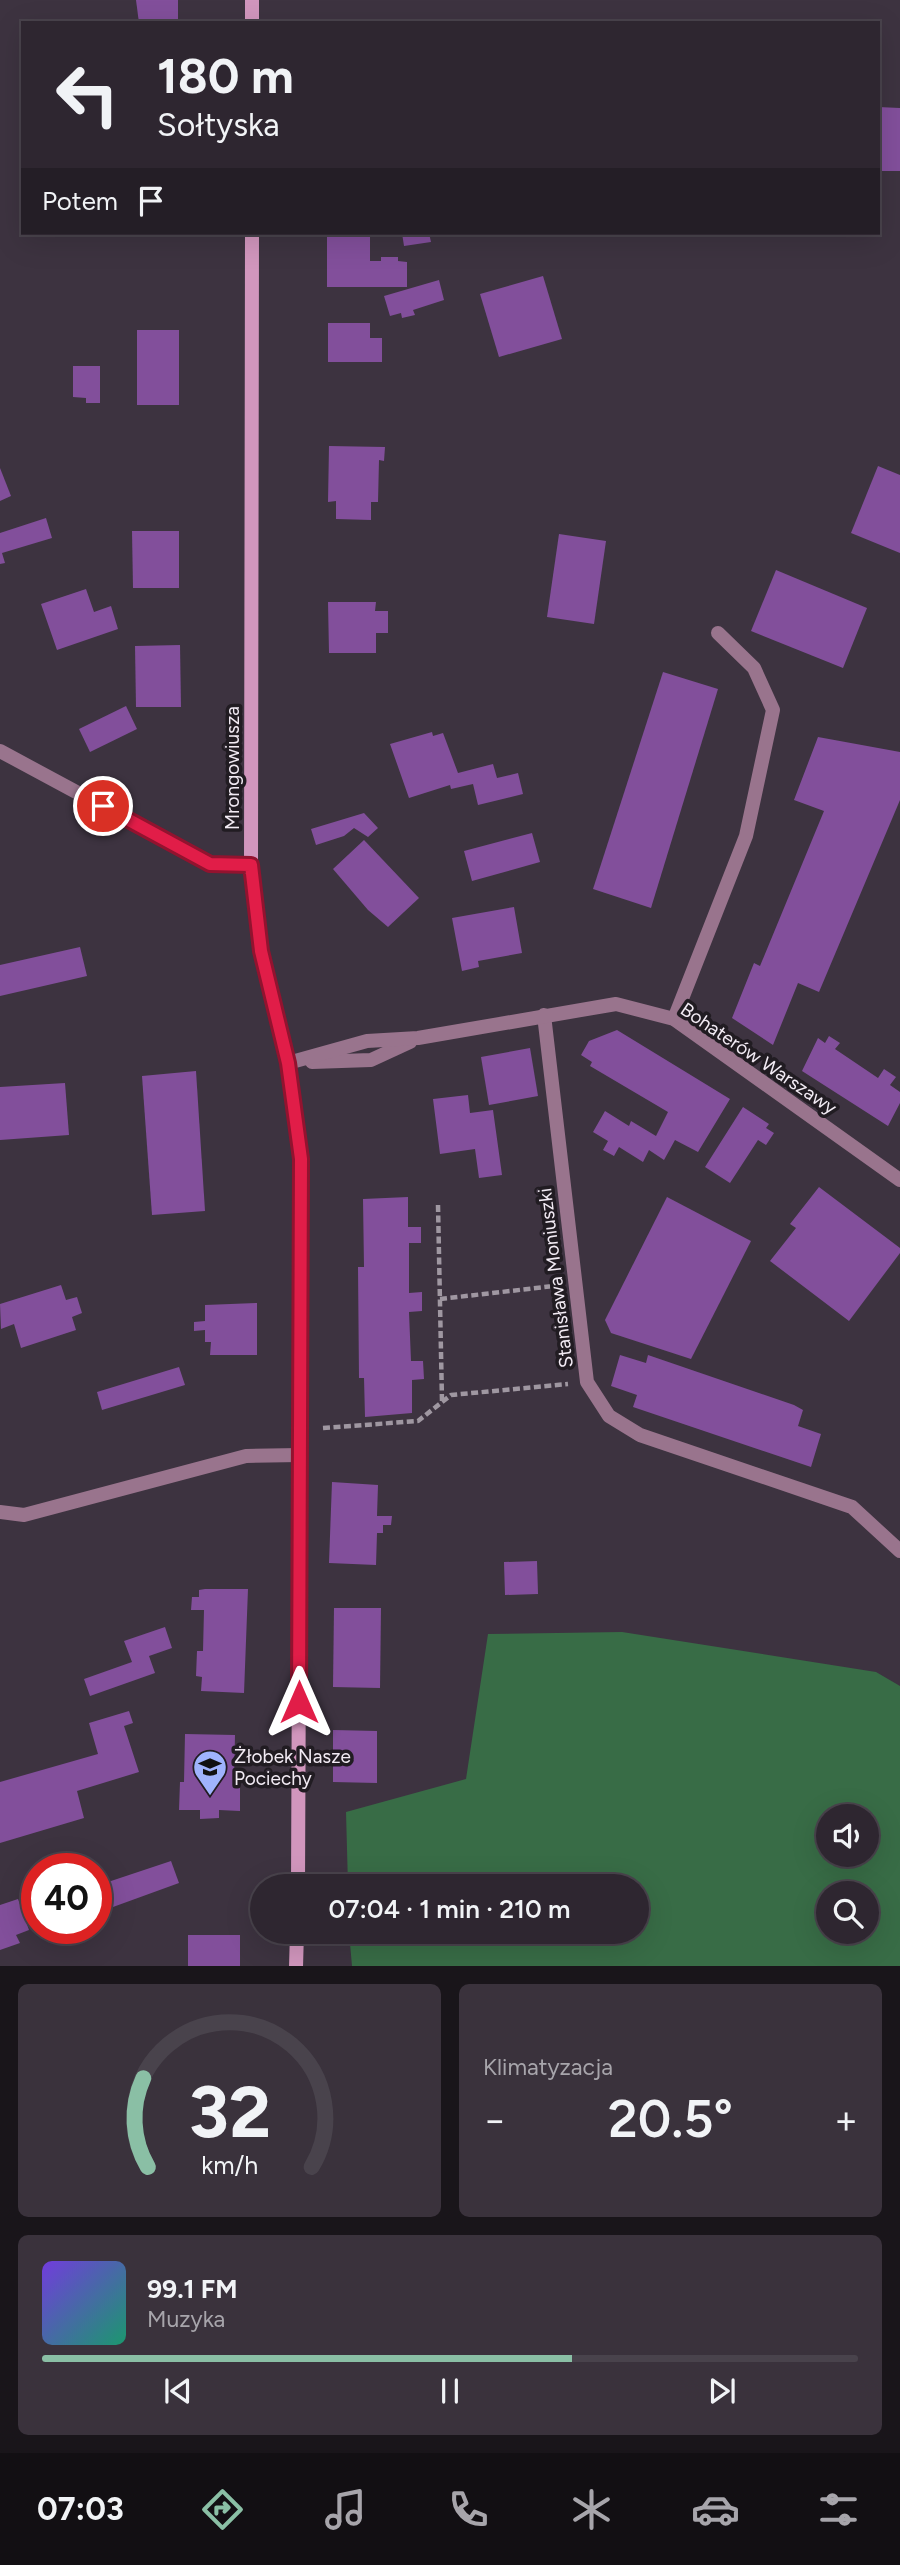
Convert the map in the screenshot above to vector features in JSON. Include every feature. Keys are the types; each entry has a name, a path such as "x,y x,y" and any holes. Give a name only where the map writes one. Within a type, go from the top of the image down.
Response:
{"street":[{"path":"252,0 252,21"},
{"name":"Mrongowiusza","path":"252,235 251,865 261,951 288,1063 301,1159 298,1874"},
{"path":"674,1019 746,836 773,710 754,668 718,633"},
{"path":"0,751 210,864 251,865"},
{"name":"Bohaterów Warszawy","path":"288,1063 367,1041 418,1038 616,1004 674,1019 900,1180"},
{"name":"Stanisława Moniuszki","path":"544,1015 587,1382 609,1416 640,1435 852,1507 900,1551"},
{"path":"0,1512 24,1515 246,1456 300,1455"},
{"path":"296,1966 297,1944"}],"path":[{"path":"438,1205 442,1402"},
{"path":"440,1299 575,1284"},
{"path":"323,1428 418,1421 451,1395 587,1382"}],"green space":[{"path":"622,1632 876,1672 900,1686 900,1966 352,1966 350,1944 649,1944 649,1874 348,1874 346,1812 466,1779 488,1634"}],"building":[{"path":"136,0 178,0 178,21 139,21"},
{"path":"880,107 900,108 900,171 880,171"},
{"path":"402,235 429,235 431,242 404,246"},
{"path":"327,237 370,237 370,261 381,261 381,257 398,257 398,261 407,262 407,287 327,287"},
{"path":"543,276 562,339 499,357 480,294"},
{"path":"439,280 444,300 413,310 415,315 402,318 401,313 390,316 384,296"},
{"path":"328,323 370,323 370,338 382,338 382,362 328,362"},
{"path":"137,330 179,330 179,405 137,405"},
{"path":"73,366 100,366 100,403 86,403 86,398 73,397"},
{"path":"329,446 385,447 384,461 379,460 378,502 371,502 371,520 336,519 336,501 328,502"},
{"path":"878,466 900,475 900,553 851,533"},
{"path":"0,468 11,496 0,501"},
{"path":"46,518 52,538 2,553 5,563 0,564 0,533"},
{"path":"132,531 179,531 179,588 133,588"},
{"path":"559,534 606,541 594,624 547,617"},
{"path":"776,570 867,608 843,668 751,631"},
{"path":"86,589 94,612 111,606 118,629 57,650 41,604"},
{"path":"328,602 376,602 375,611 388,611 388,633 376,633 376,653 329,653"},
{"path":"180,645 181,707 136,707 135,646"},
{"path":"663,672 718,689 651,908 593,889"},
{"path":"126,706 137,729 90,752 79,729"},
{"path":"432,732 433,736 443,733 458,773 493,764 497,778 518,773 523,794 478,805 473,784 451,789 450,785 409,798 390,744"},
{"path":"818,737 900,752 900,800 819,992 798,983 773,1045 732,1018 754,963 760,966 824,811 794,800"},
{"path":"364,813 378,828 368,837 354,828 344,836 316,845 311,829"},
{"path":"532,833 540,862 472,881 464,851"},
{"path":"364,840 419,898 388,927 368,910 333,869"},
{"path":"514,907 522,953 478,961 479,967 462,971 452,918"},
{"path":"80,947 87,976 0,996 0,965"},
{"path":"617,1030 730,1099 698,1152 675,1140 664,1160 649,1150 643,1162 619,1147 614,1156 603,1150 608,1141 593,1132 605,1111 629,1126 631,1121 656,1136 668,1112 590,1066 592,1062 581,1055 589,1041"},
{"path":"829,1036 840,1043 835,1049 878,1078 884,1069 896,1077 890,1085 900,1092 900,1103 888,1126 802,1071 818,1038 825,1043"},
{"path":"530,1048 538,1096 489,1105 481,1057"},
{"path":"196,1071 205,1211 152,1215 142,1076"},
{"path":"65,1083 69,1135 0,1140 0,1087"},
{"path":"468,1095 470,1113 493,1110 502,1175 479,1178 475,1149 440,1154 433,1099"},
{"path":"743,1107 769,1124 766,1128 774,1133 766,1145 758,1140 730,1183 705,1167"},
{"path":"819,1187 900,1248 900,1253 849,1321 770,1261 796,1228 790,1224"},
{"path":"408,1197 408,1227 421,1227 421,1243 409,1243 409,1293 422,1292 422,1311 409,1312 411,1361 423,1361 424,1379 412,1380 412,1413 365,1417 364,1378 359,1378 358,1267 364,1267 363,1199"},
{"path":"667,1197 751,1241 691,1359 611,1333 605,1320"},
{"path":"61,1285 66,1300 77,1297 82,1313 72,1317 76,1330 21,1348 14,1324 1,1329 0,1304"},
{"path":"257,1303 257,1355 210,1355 211,1342 205,1342 205,1330 194,1331 194,1322 205,1321 205,1305"},
{"path":"620,1355 646,1363 648,1355 803,1410 798,1426 821,1434 811,1467 633,1407 637,1395 611,1386"},
{"path":"179,1367 185,1385 102,1410 97,1392"},
{"path":"332,1482 378,1485 377,1516 392,1516 391,1525 383,1525 383,1533 377,1533 376,1565 329,1563"},
{"path":"537,1561 538,1594 505,1595 504,1562"},
{"path":"248,1589 244,1693 201,1691 202,1677 196,1676 197,1651 203,1651 204,1610 191,1610 192,1597 199,1597 199,1590"},
{"path":"334,1608 381,1608 380,1688 333,1687"},
{"path":"165,1627 172,1648 149,1656 155,1673 90,1696 84,1679 132,1662 124,1641"},
{"path":"129,1711 133,1723 124,1726 139,1772 77,1791 84,1818 0,1843 0,1782 98,1754 89,1723"},
{"path":"333,1730 377,1731 377,1783 333,1782"},
{"path":"185,1734 235,1735 234,1783 240,1784 240,1811 219,1810 219,1818 200,1819 200,1810 179,1810 180,1782 184,1782"},
{"path":"171,1861 179,1883 113,1907 112,1881"},
{"path":"18,1899 21,1907 21,1933 16,1935 20,1943 0,1950 0,1905"},
{"path":"188,1935 240,1935 240,1966 188,1966"}],"place":[{"name":"Żłobek Nasze Pociechy","path":"210,1797"}],"route":[{"path":"103,806 210,864 251,865 261,951 288,1063 301,1159 299,1702"}]}
